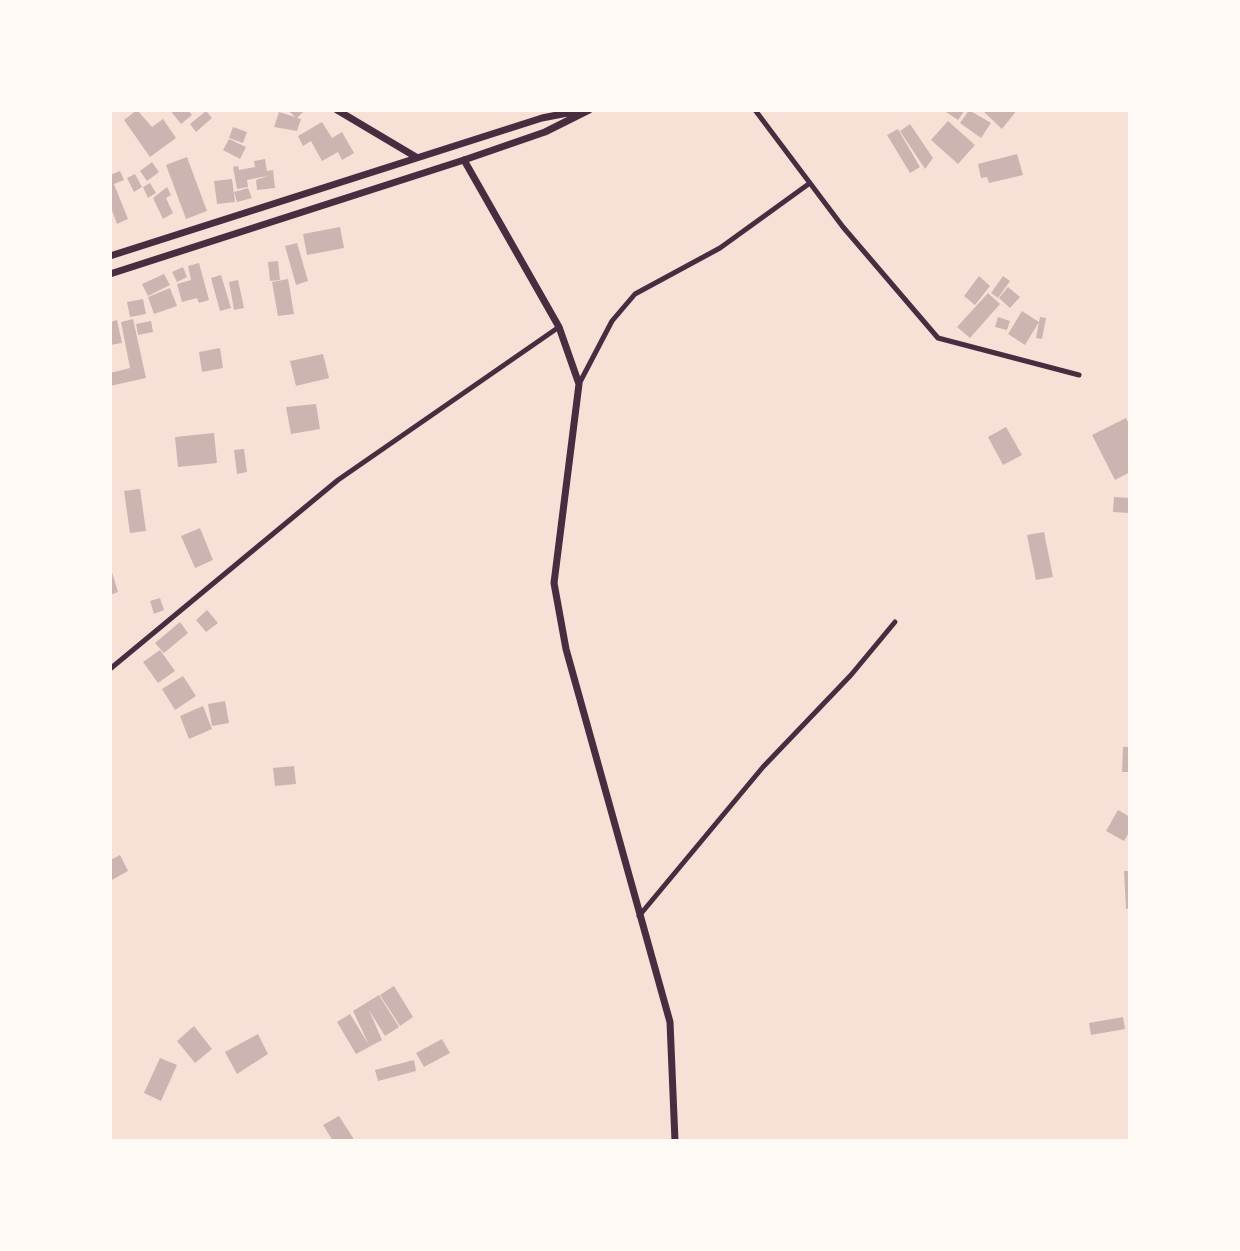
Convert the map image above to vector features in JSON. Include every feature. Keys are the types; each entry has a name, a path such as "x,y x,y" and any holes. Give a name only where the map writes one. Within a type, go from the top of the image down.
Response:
{"street":[{"path":"337,110 416,157"},
{"path":"110,256 542,118 587,110"},
{"path":"110,274 464,160 545,132 587,110"},
{"path":"755,110 810,183 938,338 1079,375"},
{"path":"464,160 559,327 579,384"},
{"path":"675,1141 670,1022 638,917 566,649 554,583 579,384 612,321 635,294 720,248 810,183"},
{"path":"110,669 338,480 559,327"},
{"path":"638,917 763,767 851,675 895,622"}],"building":[{"path":"137,110 152,127 163,119 176,138 150,157 124,120"},
{"path":"170,110 188,110 192,115 181,124"},
{"path":"288,110 305,110 297,118 301,119 297,131 274,127 279,112 295,117"},
{"path":"943,110 965,110 958,120"},
{"path":"969,110 991,123 981,138 960,123"},
{"path":"982,110 1017,110 1002,129"},
{"path":"206,111 212,118 196,132 190,124"},
{"path":"948,121 975,145 958,164 931,140"},
{"path":"322,122 332,138 342,132 354,153 342,160 338,152 322,161 311,141 303,146 298,136"},
{"path":"910,124 933,158 925,169 900,131"},
{"path":"233,127 247,132 243,143 229,138"},
{"path":"898,129 920,167 910,173 887,135"},
{"path":"229,139 246,147 240,159 223,150"},
{"path":"1017,154 1023,175 989,183 987,177 981,178 978,164"},
{"path":"187,157 207,211 186,219 166,165"},
{"path":"265,159 267,171 273,170 275,188 257,190 256,180 267,176 247,180 248,187 237,189 233,167 238,166 239,170 255,167 254,161"},
{"path":"152,162 159,172 147,181 140,171"},
{"path":"120,171 124,180 114,184 128,219 117,224 110,205 110,175"},
{"path":"135,174 142,187 134,192 127,178"},
{"path":"232,179 235,202 217,204 214,181"},
{"path":"150,183 156,193 148,198 143,187"},
{"path":"167,187 171,195 166,198 173,213 163,219 153,198"},
{"path":"248,188 252,198 237,202 234,192"},
{"path":"340,227 344,248 307,255 303,234"},
{"path":"297,243 308,281 296,285 285,246"},
{"path":"278,261 280,280 270,281 268,262"},
{"path":"199,263 209,300 199,303 197,298 182,302 177,284 191,280 188,266"},
{"path":"183,267 187,277 177,282 172,272"},
{"path":"164,274 170,285 148,296 142,284"},
{"path":"221,275 231,308 220,311 211,278"},
{"path":"979,276 990,286 975,305 964,296"},
{"path":"1003,276 1010,281 998,298 991,293"},
{"path":"288,279 294,314 278,316 272,282"},
{"path":"238,280 244,308 234,310 229,282"},
{"path":"1008,287 1020,297 1010,308 999,298"},
{"path":"170,288 177,306 154,314 148,297"},
{"path":"988,293 1000,304 970,338 957,327"},
{"path":"143,299 146,314 130,317 127,302"},
{"path":"1022,311 1039,322 1025,345 1008,334"},
{"path":"998,317 1010,321 1007,330 995,327"},
{"path":"1040,317 1046,318 1042,339 1036,338"},
{"path":"133,319 146,378 110,386 110,373 130,368 121,322"},
{"path":"117,320 122,343 110,345 110,322"},
{"path":"151,321 153,332 138,335 136,324"},
{"path":"220,348 223,368 202,372 199,352"},
{"path":"323,354 329,378 296,386 290,361"},
{"path":"316,404 320,429 291,434 286,407"},
{"path":"1126,418 1130,426 1130,472 1115,480 1092,435"},
{"path":"1006,427 1022,455 1003,465 988,437"},
{"path":"214,433 217,463 178,467 175,437"},
{"path":"244,449 247,472 237,474 234,450"},
{"path":"140,489 146,531 130,533 124,491"},
{"path":"1114,497 1130,498 1130,513 1113,512"},
{"path":"200,528 213,560 195,568 181,536"},
{"path":"1044,532 1053,577 1036,580 1027,535"},
{"path":"110,566 118,592 110,595"},
{"path":"160,598 164,610 154,614 150,601"},
{"path":"207,610 218,623 206,632 196,620"},
{"path":"180,622 188,633 164,653 155,643"},
{"path":"160,650 175,671 158,683 143,662"},
{"path":"183,676 196,696 175,710 162,689"},
{"path":"225,701 229,723 212,726 208,704"},
{"path":"203,706 212,729 189,739 180,716"},
{"path":"1123,747 1130,747 1130,772 1122,772"},
{"path":"294,766 296,784 275,786 273,768"},
{"path":"1118,810 1130,817 1130,831 1124,841 1106,831"},
{"path":"120,855 128,871 110,881 110,860"},
{"path":"1124,871 1130,871 1130,908 1126,909"},
{"path":"394,986 413,1017 400,1026 380,995"},
{"path":"379,995 399,1027 385,1036 369,1010 382,1040 356,1054 337,1022 350,1014 369,1045 353,1011"},
{"path":"1123,1017 1125,1029 1091,1035 1089,1023"},
{"path":"194,1026 212,1049 195,1063 177,1041"},
{"path":"258,1034 268,1054 237,1074 225,1052"},
{"path":"442,1039 450,1053 424,1067 416,1053"},
{"path":"160,1058 177,1065 161,1101 144,1093"},
{"path":"414,1060 416,1071 378,1081 375,1070"},
{"path":"339,1116 355,1141 333,1141 323,1125"}]}
